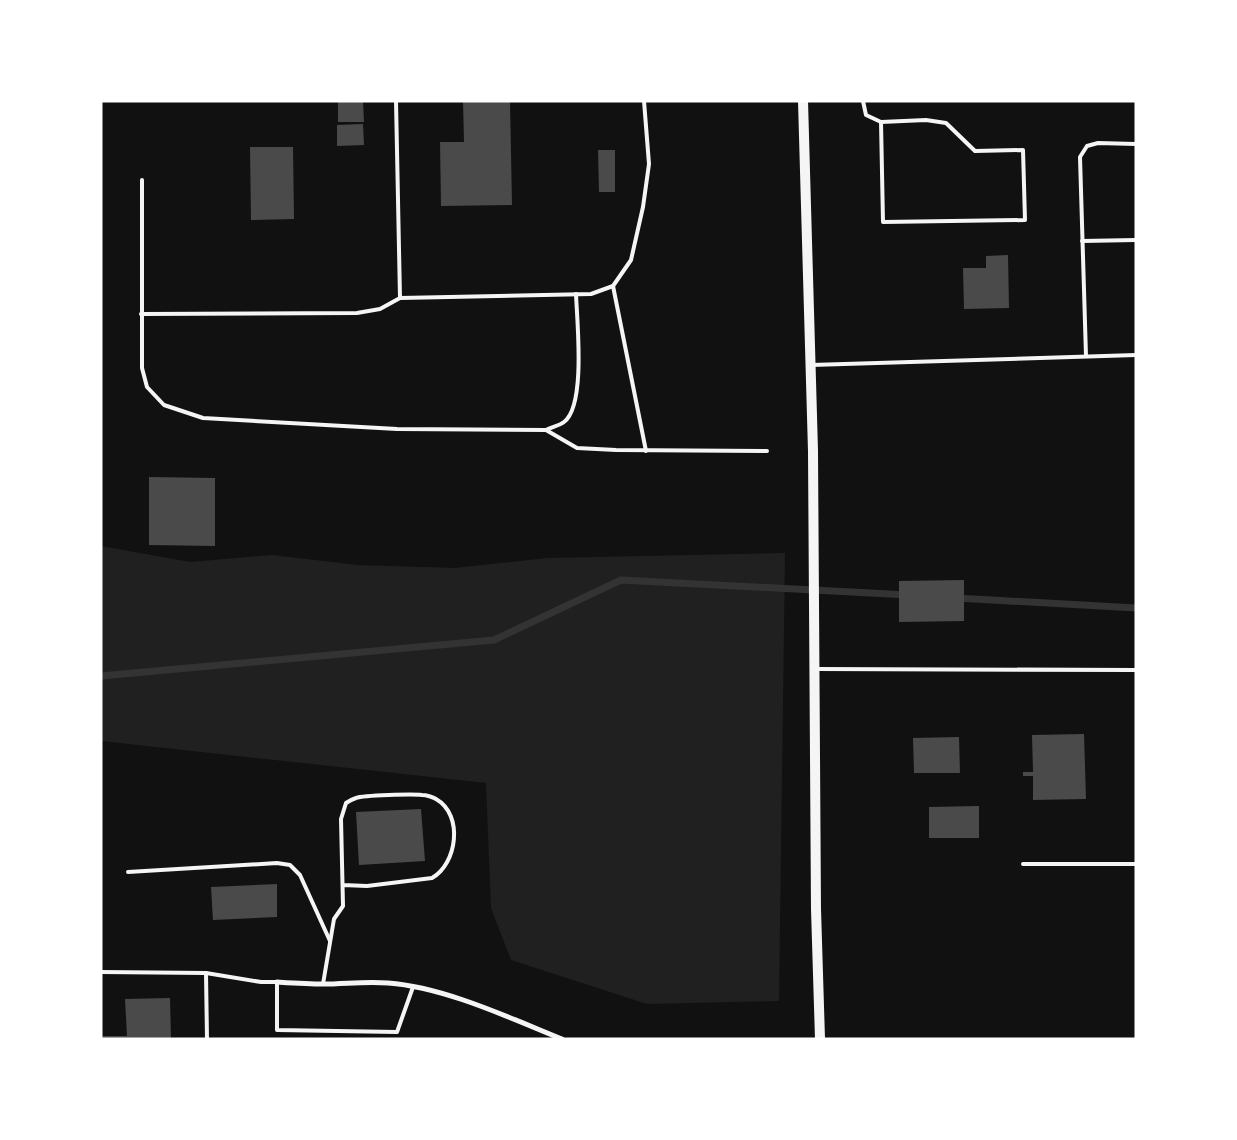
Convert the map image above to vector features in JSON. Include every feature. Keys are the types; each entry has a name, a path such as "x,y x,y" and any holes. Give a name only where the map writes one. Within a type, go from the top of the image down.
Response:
{"main road":[{"path":"803,101 813,450 813,669 816,909 820,1039"}],"street":[{"path":"277,982 323,984 355,982 389,983 413,987 480,1006 562,1039"}],"lane":[{"path":"396,101 400,298"},
{"path":"141,314 357,313 380,309 400,298 591,294 613,286 631,260 643,207 649,164 644,101"},
{"path":"863,101 866,114 881,122 926,120 946,123 975,151 1023,150 1025,220 883,222 881,122"},
{"path":"1086,356 1080,157 1087,146 1098,143 1136,144"},
{"path":"142,180 142,368 147,386 164,405 203,418 397,429 546,430 565,422 576,401 579,368 576,294"},
{"path":"1082,241 1136,240"},
{"path":"613,286 646,451"},
{"path":"811,365 1136,354"},
{"path":"546,430 577,448 646,451 767,451"},
{"path":"813,669 1136,670"},
{"path":"323,984 334,919 343,906 341,819 346,803 357,797 422,795 435,798 445,805 452,820 454,842 447,864 440,873 432,878 367,886 343,885"},
{"path":"128,872 277,863 290,865 300,875 330,941"},
{"path":"1024,864 1136,864"},
{"path":"101,972 206,973 261,982 277,982 278,1030 397,1032 413,987"},
{"path":"206,973 207,1039"}],"shaded area":[{"path":"101,546 190,562 272,555 357,565 455,568 548,558 785,553 779,1001 647,1004 511,960 491,908 486,783 101,741"}],"building":[{"path":"338,101 363,101 364,122 338,122"},
{"path":"463,101 510,101 512,205 441,206 440,142 464,142"},
{"path":"363,124 364,145 337,146 337,125"},
{"path":"250,147 293,147 294,219 251,220"},
{"path":"598,150 615,150 615,192 599,192"},
{"path":"1008,255 1009,308 964,309 963,268 986,268 986,256"},
{"path":"149,477 215,478 215,546 149,545"},
{"path":"964,580 964,621 899,622 899,581"},
{"path":"1084,734 1086,799 1033,800 1033,776 1023,776 1023,772 1033,772 1032,735"},
{"path":"959,737 960,773 914,773 913,738"},
{"path":"979,806 979,838 929,838 929,807"},
{"path":"421,809 425,861 359,865 356,812"},
{"path":"277,884 277,917 213,920 211,887"},
{"path":"170,998 171,1039 101,1039 101,1036 127,1036 125,999"}],"waterway":[{"path":"101,676 494,640 621,580 908,595"},
{"path":"956,598 1136,608"}]}
